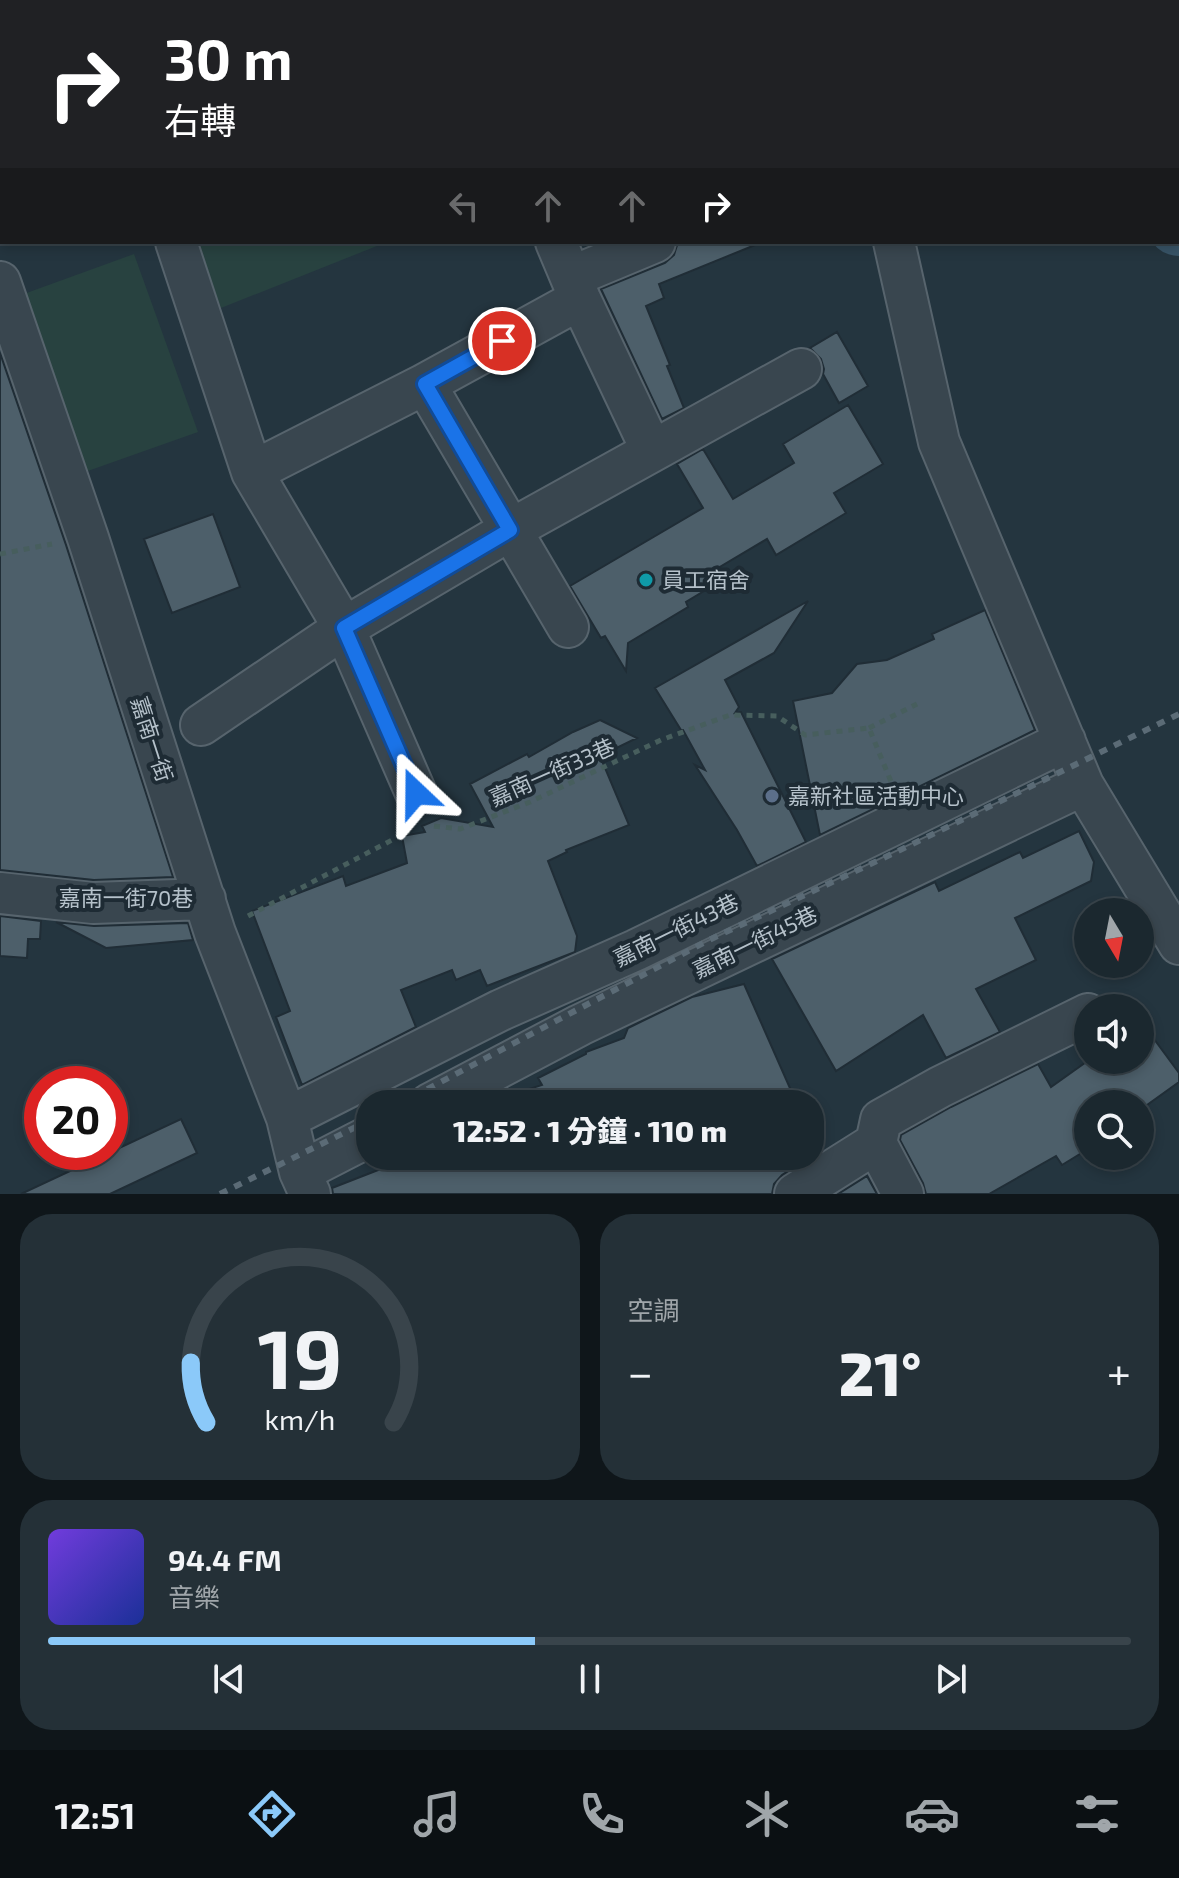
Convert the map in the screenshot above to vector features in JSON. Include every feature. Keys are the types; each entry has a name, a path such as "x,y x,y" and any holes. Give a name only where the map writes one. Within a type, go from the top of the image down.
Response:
{"street":[{"path":"177,244 252,472 344,628 416,793"},
{"path":"252,472 425,384 569,272 649,244"},
{"path":"894,244 939,442 1083,785 1179,944"},
{"path":"569,272 652,451"},
{"name":"嘉南一街","path":"0,282 88,538 210,916 287,1118 305,1183"},
{"path":"201,725 344,628 510,530 801,369"},
{"path":"425,384 568,627"},
{"name":"嘉南一街43巷","path":"287,1118 501,1010 636,950 1065,741"},
{"name":"嘉南一街45巷","path":"457,1090 580,1025 1083,785"},
{"name":"嘉南一街70巷","path":"0,893 210,916"},
{"path":"903,1194 876,1143 881,1120 940,1087 1074,1021"},
{"path":"795,1194 876,1143"},
{"path":"305,1183 356,1146"}],"path":[{"path":"0,554 88,538"},
{"name":"嘉南一街33巷","path":"210,916 422,825 460,829 530,802 661,740 730,715 777,716 805,735 869,728 917,704"},
{"path":"869,728 906,818"}],"green space":[{"path":"196,244 382,244 221,308"},
{"path":"134,254 198,432 85,472 21,295"}],"building":[{"path":"677,244 758,244 659,284 664,298 646,306 684,408 662,419 601,289 665,263 674,255"},
{"path":"837,332 868,386 839,403 823,374 821,359 810,348"},
{"path":"0,353 66,545 173,877 94,880 0,870"},
{"path":"848,405 883,464 834,493 846,513 776,555 767,539 713,571 708,575 714,585 686,602 688,607 628,643 626,671 605,636 601,638 570,586 703,508 677,464 703,449 733,499 794,463 783,444"},
{"path":"213,514 240,587 172,613 144,539"},
{"path":"808,601 774,653 725,680 739,707 735,713 741,712 806,842 757,866 695,765 705,770 655,688"},
{"path":"985,610 1035,730 820,835 793,701 832,693 857,664 887,660 934,639 932,634"},
{"path":"600,720 637,738 600,756 629,825 566,850 548,861 577,936 575,952 487,986 480,970 456,980 452,970 401,990 416,1027 302,1085 276,1017 290,1011 252,911 343,876 346,886 407,863 402,836 425,832 422,826 441,818 493,827 470,784"},
{"path":"1079,831 1094,862 1091,881 1015,918 1036,960 976,989 1000,1032 946,1058 923,1015 836,1071 772,959 935,882 939,891 1020,852 1023,858"},
{"path":"0,916 41,921 40,939 28,939 27,958 0,956"},
{"path":"56,922 94,926 188,923 193,940 106,948"},
{"path":"744,984 791,1090 526,1090 542,1085 538,1078 586,1052 624,1038 628,1028 692,997"},
{"path":"1154,1039 1179,1073 1179,1082 1154,1100 1154,1090 1074,1090 1074,1158 1062,1165 1056,1156 989,1194 926,1194 900,1140 901,1135 1038,1064 1051,1087 1074,1071 1074,1074 1154,1074"},
{"path":"181,1119 197,1153 110,1194 21,1194 72,1170 128,1170 128,1144"},
{"path":"378,1170 790,1170 774,1184 772,1194 333,1194 332,1188"},
{"path":"867,1176 877,1194 838,1194"}],"railway":[{"path":"425,1090 709,940 1179,714"},
{"path":"220,1194 356,1127"}],"place":[{"name":"員工宿舍","path":"646,580"},
{"name":"嘉新社區活動中心","path":"772,796"}],"route":[{"path":"416,793 344,628 510,530 425,384 502,341"}]}
